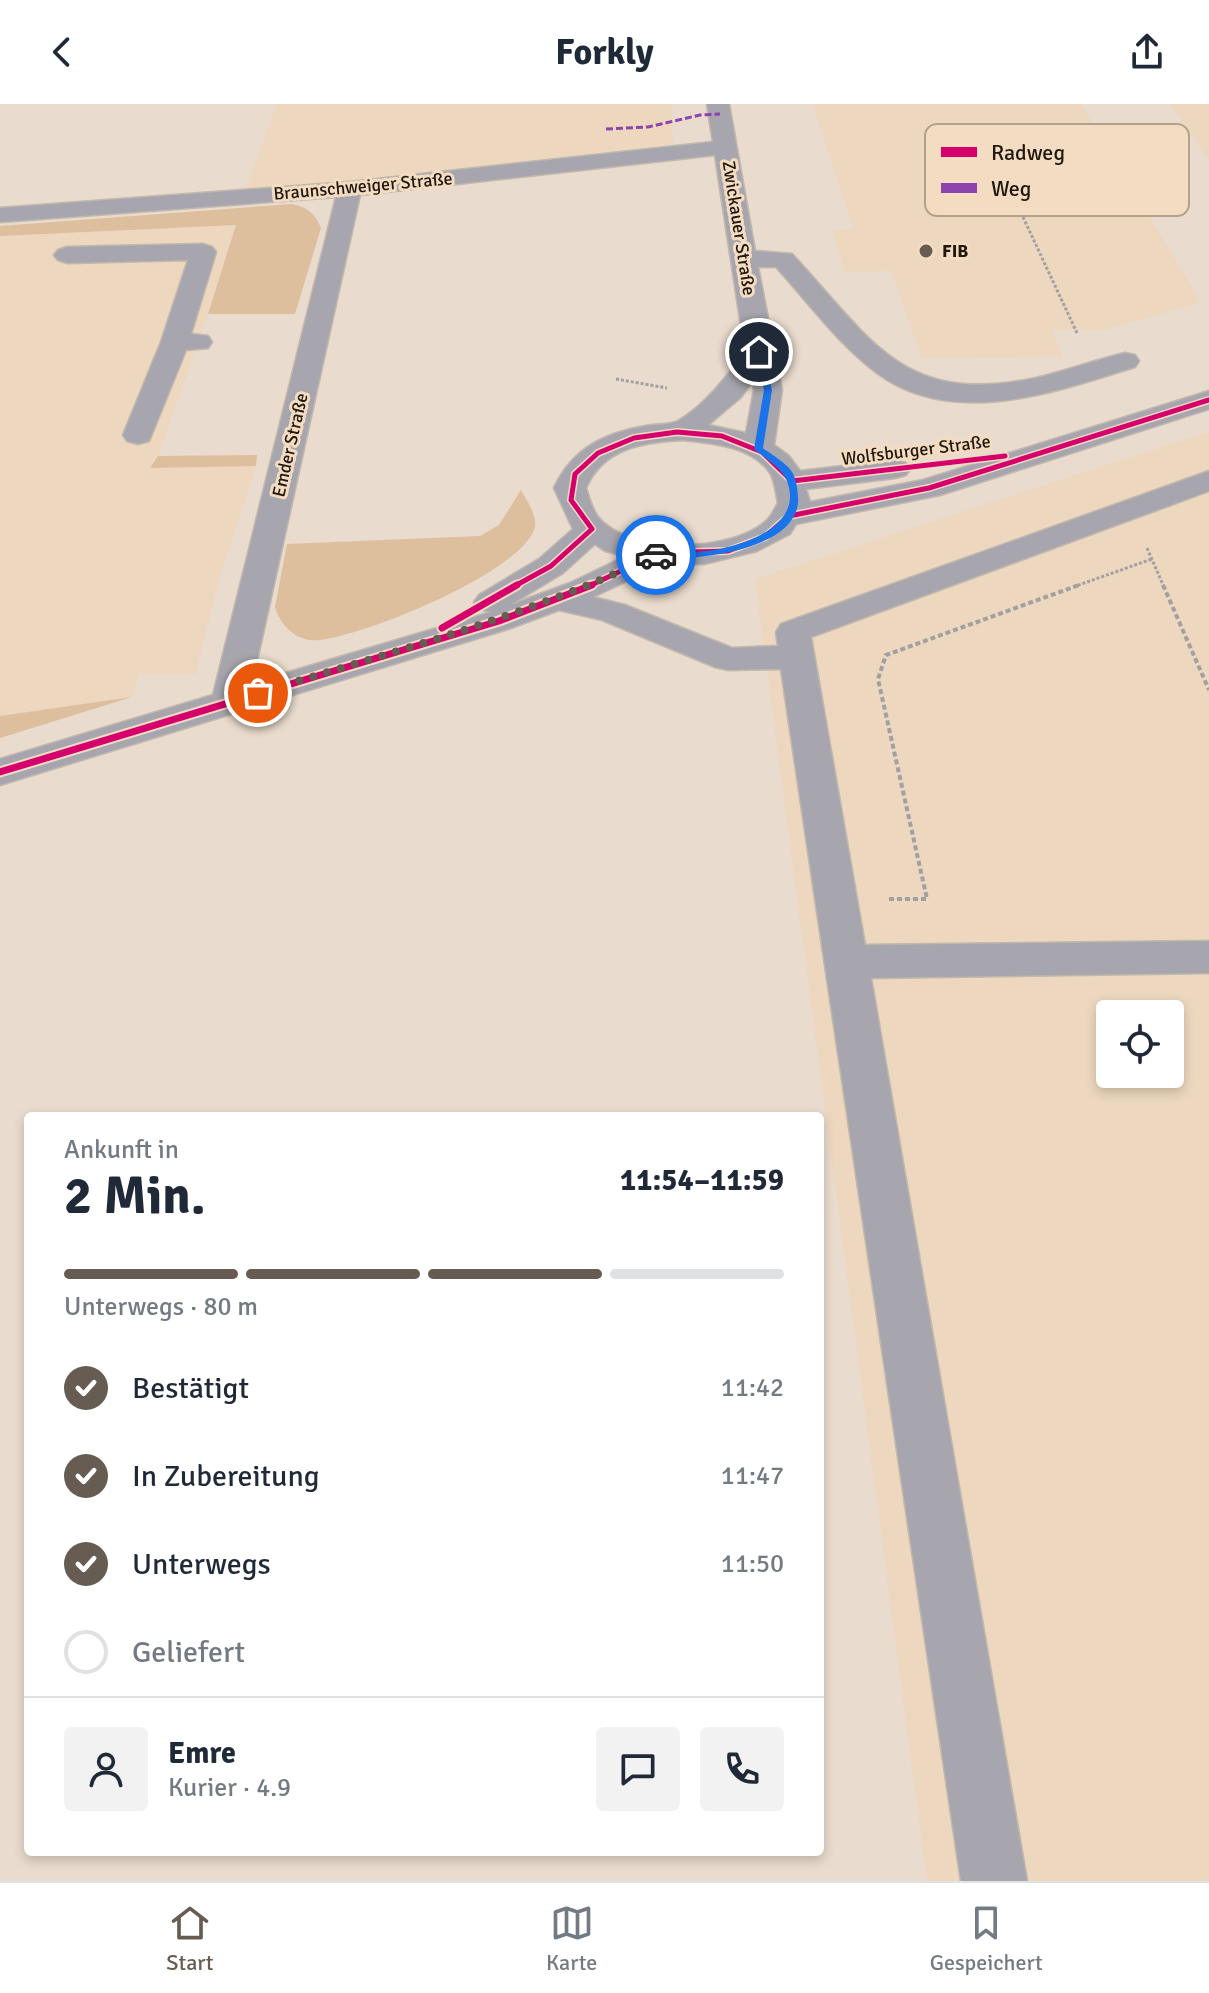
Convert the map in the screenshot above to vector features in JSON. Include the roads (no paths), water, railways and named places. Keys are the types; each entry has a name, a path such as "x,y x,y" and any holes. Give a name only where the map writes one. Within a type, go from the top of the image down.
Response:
{"street":[{"name":"Zwickauer Straße","path":"718,104 768,390 758,449"},
{"name":"Braunschweiger Straße","path":"0,215 350,189 726,147"},
{"name":"Emder Straße","path":"230,702 350,189"},
{"path":"67,255 203,252 186,342 138,435"},
{"path":"744,259 783,259 892,371 945,390 1007,393 1125,361"},
{"path":"683,431 731,391 759,352"},
{"name":"Wolfsburger Straße","path":"789,516 929,488 1209,400"},
{"path":"683,431 723,436 758,449 785,469 792,481 794,505 789,516 765,537 738,548 705,554 659,553 618,543 592,529 571,500 570,488 581,465 605,447 622,440 683,431"},
{"name":"Wolfsburger Straße","path":"792,481 1044,452"},
{"path":"994,1881 793,632 1209,480"},
{"path":"400,650 483,607 551,566 592,529"},
{"path":"0,772 499,621 659,553"},
{"path":"555,599 613,612 728,659 797,657"},
{"path":"846,962 1209,957"}],"place":[{"name":"FIB","path":"926,251"}]}
